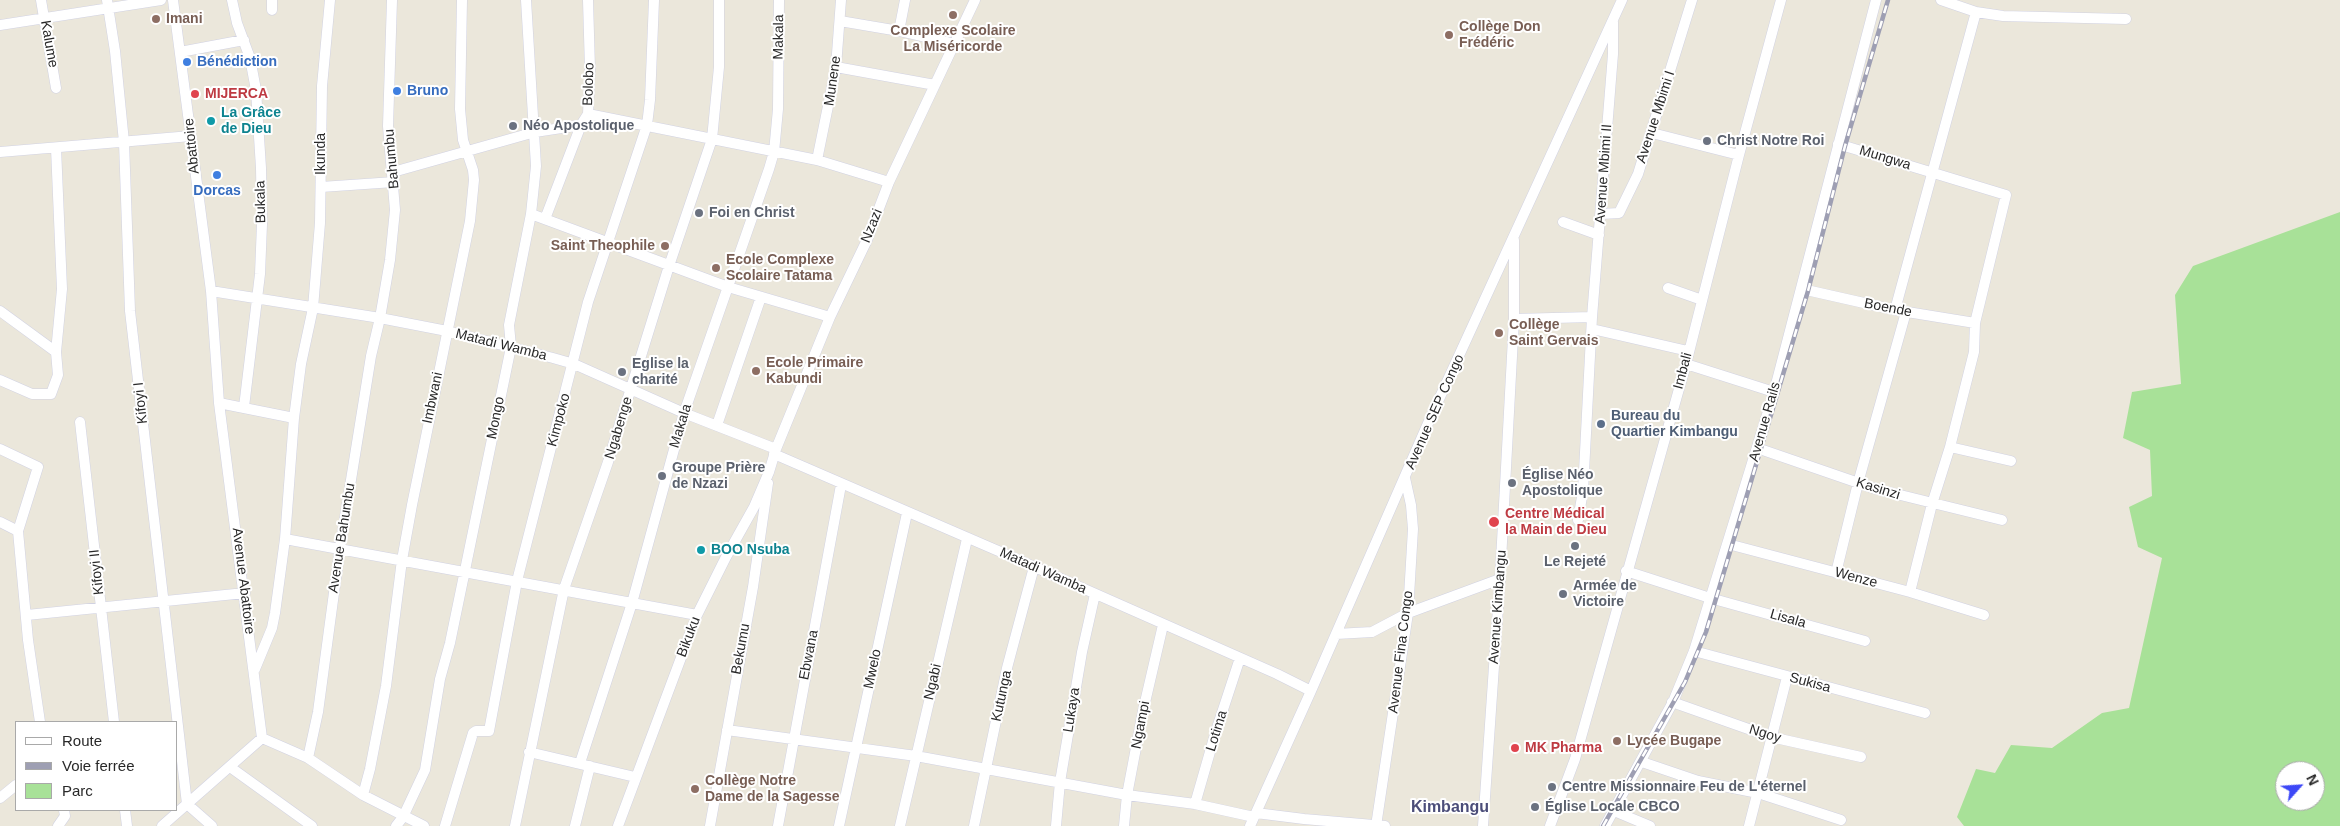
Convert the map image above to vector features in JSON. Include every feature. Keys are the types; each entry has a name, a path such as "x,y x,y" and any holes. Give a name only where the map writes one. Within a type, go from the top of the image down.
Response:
{"street":[{"name":"Kalume","path":"41,0 56,88"},
{"path":"0,25 108,5 161,0"},
{"name":"Abattoire","path":"173,0 211,291"},
{"name":"Bukala","path":"232,0 237,23 250,58 256,90 261,168 262,224 257,299 244,407"},
{"name":"Ikunda","path":"255,670 272,628 285,539 294,418 301,364 313,308 320,223 322,86 330,0"},
{"name":"Bahumbu","path":"380,318 395,210 394,177 388,126 392,0"},
{"name":"Imbwani","path":"363,795 386,686 402,560 470,221 473,170 463,140 459,88 462,0"},
{"name":"Mongo","path":"396,826 403,817 425,770 440,679 510,347 510,325 531,214 536,166 526,0"},
{"name":"Bolobo","path":"545,219 581,125 588,114 590,69 588,0"},
{"name":"Kimpoko","path":"445,826 473,733 476,731 489,731 517,581 574,364 588,302 647,125 650,100 654,0"},
{"name":"Ngabenge","path":"515,826 564,589 608,462 669,266 712,139 719,67 719,0"},
{"name":"Makala","path":"575,826 585,765 684,413 760,199 774,152 778,109 780,0"},
{"name":"Munene","path":"817,160 836,67 841,0"},
{"path":"899,31 906,0"},
{"name":"Nzazi","path":"775,452 830,317 867,240 889,182 956,44 974,0"},
{"name":"Avenue SEP Congo","path":"1253,818 1311,691 1429,421 1622,0"},
{"name":"Avenue Mbimi I","path":"1601,214 1619,213 1638,174 1692,0"},
{"name":"Imbali","path":"1550,826 1575,758 1626,571 1686,364 1781,0"},
{"name":"Avenue Rails","path":"1605,826 1642,762 1672,702 1694,651 1774,392 1876,0"},
{"path":"1941,0 1976,12 2003,16 2126,19"},
{"name":"Kifoyi I","path":"108,5 115,51 124,142 130,311 178,721"},
{"path":"1836,573 1901,311 1931,172 1976,12"},
{"name":"Avenue Mbimi II","path":"1578,520 1583,491 1592,317 1613,54 1613,18"},
{"path":"840,21 899,31 956,44"},
{"path":"180,52 244,40"},
{"path":"836,67 935,85"},
{"path":"588,114 817,160 889,182"},
{"path":"321,187 394,177 535,132 581,125"},
{"path":"1652,133 1739,155"},
{"path":"0,152 191,136"},
{"name":"Mungwa","path":"1838,144 2006,194 1975,324"},
{"path":"0,380 32,394 51,394 58,375 56,352 62,289 56,148"},
{"path":"531,214 728,287 830,317"},
{"path":"1562,222 1599,235"},
{"name":"Avenue Kimbangu","path":"1483,826 1500,579 1514,319 1514,238"},
{"path":"1668,288 1702,300"},
{"name":"Boende","path":"1802,289 1901,311 1975,324"},
{"name":"Matadi Wamba","path":"211,291 380,318 447,331 574,364 684,413 717,425 841,485 1034,567 1311,691"},
{"name":"Avenue Abattoire","path":"211,291 219,403 255,670 262,738"},
{"path":"717,425 761,297"},
{"path":"0,311 56,352"},
{"path":"1514,319 1592,317"},
{"name":"Avenue Bahumbu","path":"308,758 318,712 340,548 371,356 380,318"},
{"path":"1910,592 1974,352 1975,324"},
{"path":"1592,329 1688,351"},
{"path":"1686,364 1774,392"},
{"path":"219,403 294,418"},
{"name":"Kifoyi II","path":"80,422 114,721"},
{"path":"1950,447 2011,461"},
{"name":"Kasinzi","path":"1757,448 1858,483 1932,504 2002,520"},
{"path":"0,449 38,467 18,531 28,640 40,721"},
{"name":"Bikuku","path":"618,826 697,615 754,507 770,472 775,452"},
{"name":"Bekumu","path":"710,826 758,554 770,472"},
{"name":"Avenue Fina Congo","path":"1379,825 1408,612 1413,529 1411,506 1405,478"},
{"name":"Ebwana","path":"778,826 792,739 841,485"},
{"name":"Mwelo","path":"839,826 907,512"},
{"path":"0,522 18,531"},
{"path":"285,539 697,615"},
{"name":"Ngabi","path":"900,826 967,539"},
{"name":"Wenze","path":"1728,544 1910,592 1984,615"},
{"name":"Kutunga","path":"974,826 1008,668 1034,567"},
{"name":"Lisala","path":"1626,571 1710,598 1865,641"},
{"path":"1336,634 1372,632 1408,612 1500,579"},
{"path":"27,615 245,593"},
{"name":"Lukaya","path":"1056,826 1060,782 1082,652 1095,594"},
{"name":"Ngampi","path":"1124,826 1127,795 1143,711 1163,625"},
{"name":"Sukisa","path":"1694,651 1926,713"},
{"name":"Lotima","path":"1196,804 1216,731 1240,658"},
{"path":"1749,826 1787,677"},
{"name":"Ngoy","path":"1672,702 1771,737 1861,757"},
{"name":"Kifoyi I","path":"178,725 187,804"},
{"path":"727,730 916,756 1127,795 1196,804 1253,818 1303,823 1379,825"},
{"path":"162,826 262,738 308,758 363,795 424,826"},
{"path":"529,752 635,777"},
{"path":"1642,762 1698,781 1758,793 1841,820"},
{"path":"230,767 312,826"},
{"path":"0,798 15,785"},
{"path":"187,804 212,826"},
{"path":"58,826 65,816 64,811"},
{"path":"125,811 127,826"},
{"path":"1614,811 1650,826"}],"green space":[{"path":"2340,212 2340,826 1964,826 1957,817 1976,769 1995,773 2011,745 2052,748 2102,713 2129,708 2162,558 2138,547 2129,507 2152,496 2150,450 2123,438 2132,392 2181,384 2175,295 2193,266"}],"railway":[{"path":"1603,826 1685,682 1706,632 1808,291 1845,146 1888,0"}],"place":[{"name":"Complexe Scolaire La Miséricorde","path":"953,15"},
{"name":"Imani","path":"156,19"},
{"name":"Collège Don Frédéric","path":"1449,35"},
{"name":"Bénédiction","path":"187,62"},
{"name":"Bruno","path":"397,91"},
{"name":"MIJERCA","path":"195,94"},
{"name":"La Grâce de Dieu","path":"211,121"},
{"name":"Néo Apostolique","path":"513,126"},
{"name":"Christ Notre Roi","path":"1707,141"},
{"name":"Dorcas","path":"217,175"},
{"name":"Foi en Christ","path":"699,213"},
{"name":"Saint Theophile","path":"665,246"},
{"name":"Ecole Complexe Scolaire Tatama","path":"716,268"},
{"name":"Collège Saint Gervais","path":"1499,333"},
{"name":"Ecole Primaire Kabundi","path":"756,371"},
{"name":"Eglise la charité","path":"622,372"},
{"name":"Bureau du Quartier Kimbangu","path":"1601,424"},
{"name":"Groupe Prière de Nzazi","path":"662,476"},
{"name":"Église Néo Apostolique","path":"1512,483"},
{"name":"Centre Médical la Main de Dieu","path":"1494,522"},
{"name":"Le Rejeté","path":"1575,546"},
{"name":"BOO Nsuba","path":"701,550"},
{"name":"Armée de Victoire","path":"1563,594"},
{"name":"Lycée Bugape","path":"1617,741"},
{"name":"MK Pharma","path":"1515,748"},
{"name":"Centre Missionnaire Feu de L'éternel","path":"1552,787"},
{"name":"Collège Notre Dame de la Sagesse","path":"695,789"},
{"name":"Église Locale CBCO","path":"1535,807"}],"district":[{"name":"Kimbangu","path":"1450,808"}]}
